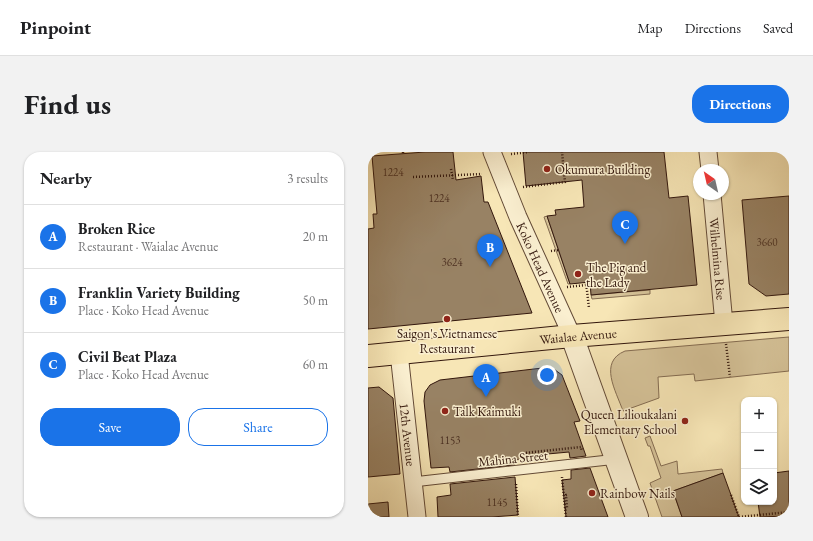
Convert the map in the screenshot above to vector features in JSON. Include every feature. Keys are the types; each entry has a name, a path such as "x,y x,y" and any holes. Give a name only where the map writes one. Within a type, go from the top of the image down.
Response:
{"main road":[{"name":"Waialae Avenue","path":"368,356 572,336 725,333 789,319"}],"street":[{"name":"Koko Head Avenue","path":"492,152 518,217 572,336 638,517"},
{"path":"708,152 709,164"},
{"name":"Wilhelmina Rise","path":"713,200 725,333"},
{"name":"12th Avenue","path":"399,353 417,517"}],"lane":[{"name":"Mahina Street","path":"413,482 617,460"}],"path":[{"path":"512,154 529,152"},
{"path":"526,186 565,182 562,152"},
{"path":"451,169 453,180"},
{"path":"413,177 483,174"},
{"path":"563,287 586,283 589,308"},
{"path":"725,333 730,377"},
{"path":"526,457 524,458 524,453 581,447 582,452"},
{"path":"562,477 566,517"},
{"path":"516,481 518,517"},
{"path":"565,509 567,508 566,496 568,495"},
{"path":"731,495 739,517 789,512"}],"shaded area":[{"path":"547,216 570,284 568,284 544,217"},
{"path":"650,290 650,294 592,299 591,295"},
{"path":"789,337 789,371 695,381 694,374 658,377 659,398 623,411 613,386 611,378 612,362 617,356 625,351"},
{"path":"650,436 661,466 677,461 678,474 722,469 723,473 673,491 682,517 662,517 650,483 661,478 650,446 648,446 645,438"}],"building":[{"path":"425,152 453,152 456,180 481,176 484,202 488,202 532,313 368,329 368,229 374,228 373,214 377,214 372,156"},
{"path":"523,152 664,152 669,198 688,196 697,285 591,295 590,282 570,284 547,216 556,215 555,210 584,207 582,180 526,186"},
{"path":"789,196 789,294 766,296 749,284 742,200"},
{"path":"551,367 562,375 580,421 574,422 586,456 570,458 569,452 526,456 526,459 514,460 514,465 450,472 449,467 431,468 424,401 425,392 430,385 440,380"},
{"path":"379,387 393,398 400,474 368,477 368,388"},
{"path":"590,468 608,517 566,517 562,480 571,479 571,470"},
{"path":"789,471 789,516 760,517 758,505 777,505 777,473"},
{"path":"723,473 739,517 682,517 673,491"},
{"path":"515,477 518,515 492,517 438,517 437,497 451,495 450,484"},
{"path":"388,502 389,517 368,517 368,504"}],"place":[{"name":"Okumura Building","path":"547,169"},
{"name":"Civil Beat Plaza","path":"625,244"},
{"name":"Franklin Variety Building","path":"490,267"},
{"name":"The Pig and the Lady","path":"578,274"},
{"name":"Saigon's Vietnamese Restaurant","path":"447,319"},
{"name":"Broken Rice","path":"486,397"},
{"name":"Talk Kaimuki","path":"445,411"},
{"name":"Queen Lilioukalani Elementary School","path":"685,421"},
{"name":"Rainbow Nails","path":"592,493"}]}
